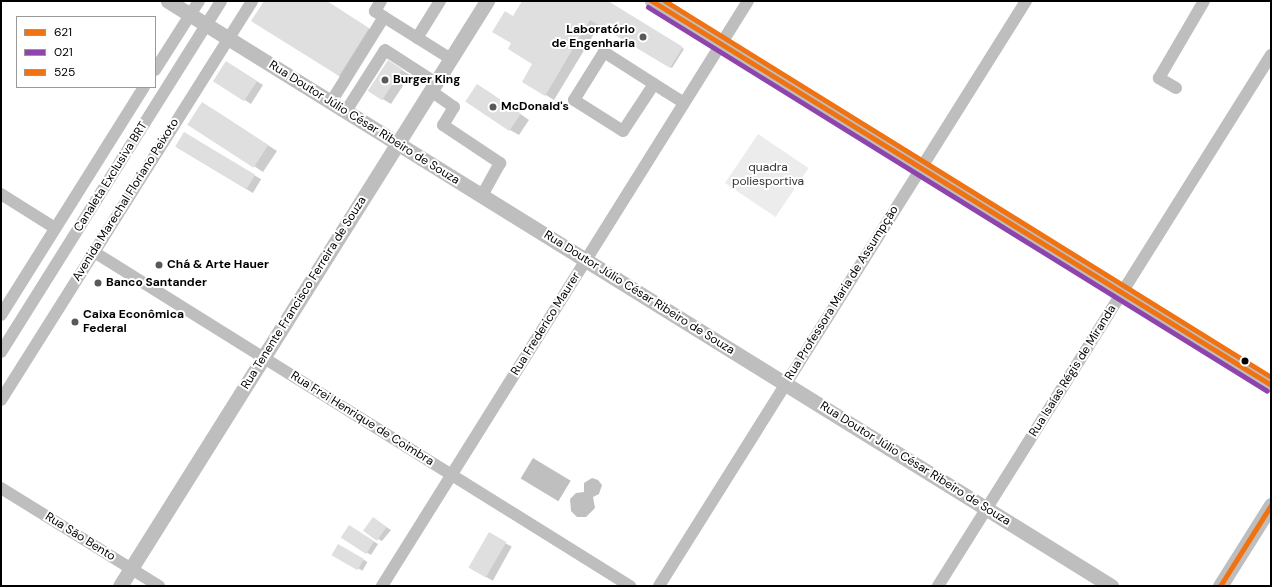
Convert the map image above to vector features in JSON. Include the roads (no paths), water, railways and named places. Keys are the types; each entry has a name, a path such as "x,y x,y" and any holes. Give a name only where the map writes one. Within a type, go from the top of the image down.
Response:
{"main road":[{"name":"Rua Doutor Júlio César Ribeiro de Souza","path":"168,1 1111,586"},
{"name":"Rua Tenente Francisco Ferreira de Souza","path":"120,586 487,1"},
{"path":"652,1 1271,385"},
{"path":"1220,586 1271,505"}],"street":[{"path":"156,68 199,1"},
{"name":"Canaleta Exclusiva BRT","path":"1,352 221,1"},
{"name":"Avenida Marechal Floriano Peixoto","path":"1,400 252,1"},
{"path":"381,1 374,11 451,59"},
{"path":"417,38 440,1"},
{"name":"Rua Frederico Maurer","path":"382,586 748,1"},
{"name":"Rua Professora Maria de Assumpção","path":"659,586 1026,1"},
{"path":"1176,88 1159,78 1204,1"},
{"path":"331,102 384,17"},
{"path":"346,111 385,50 433,87 454,107 443,125 500,163 482,196"},
{"path":"654,84 622,131 574,100 604,52 684,103"},
{"name":"Rua Isaías Régis de Miranda","path":"938,586 1271,55"},
{"path":"1,315 143,88"},
{"path":"1,194 55,228"},
{"name":"Rua Frei Henrique de Coimbra","path":"94,252 630,586"},
{"name":"Rua São Bento","path":"1,488 159,586"}],"place":[{"name":"Laboratório de Engenharia","path":"643,37"},
{"name":"Burger King","path":"385,80"},
{"name":"McDonald's","path":"493,107"},
{"name":"Chá & Arte Hauer","path":"159,265"},
{"name":"Banco Santander","path":"98,283"},
{"name":"Caixa Econômica Federal","path":"75,322"}],"park label":[{"name":"quadra poliesportiva","path":"768,175"}]}
